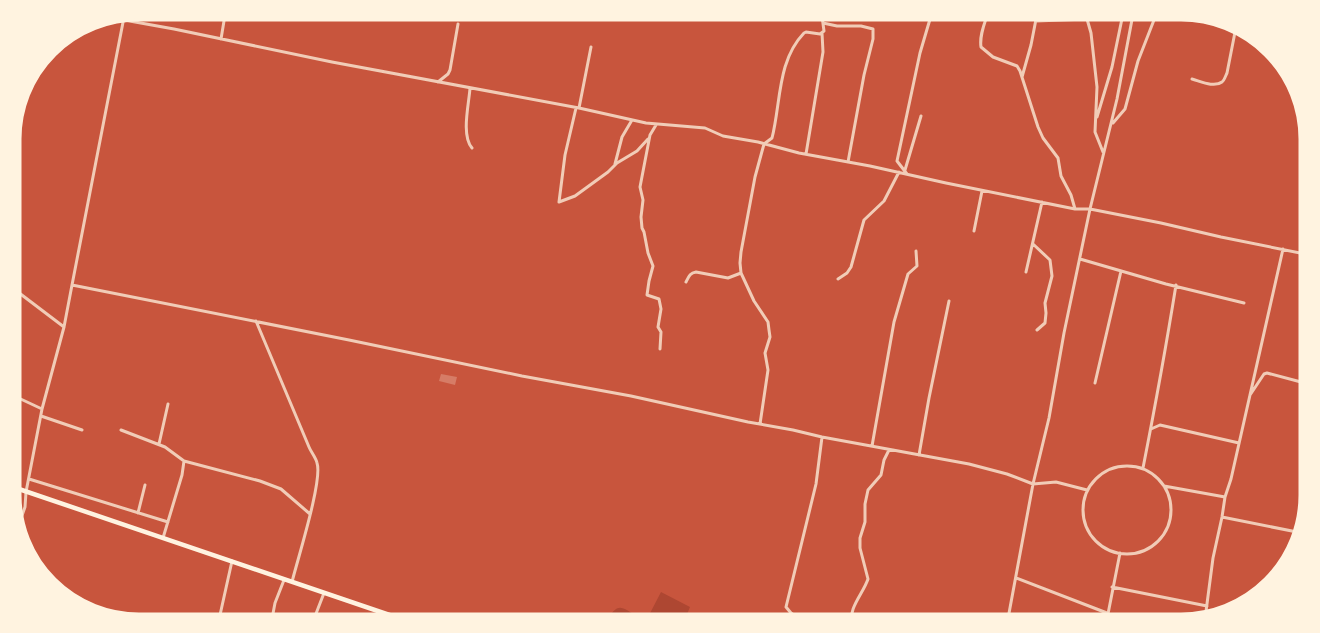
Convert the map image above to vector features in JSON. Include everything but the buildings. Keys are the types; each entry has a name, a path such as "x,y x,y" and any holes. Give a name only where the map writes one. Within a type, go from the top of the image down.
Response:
{"highway":[{"path":"20,490 387,614"}],"street":[{"path":"220,39 224,20"},
{"path":"806,154 823,52 823,20"},
{"path":"906,172 897,161 920,53 930,20"},
{"path":"986,20 980,41 981,47 993,57 1017,66 1038,128 1058,158 1061,176 1075,209"},
{"path":"1022,78 1036,21 1049,20"},
{"path":"1089,20 1097,87 1095,132 1104,154"},
{"path":"1095,124 1112,67 1122,20"},
{"path":"1009,613 1064,333 1090,209 1117,99 1132,20"},
{"path":"1111,126 1125,108 1138,61 1155,20"},
{"path":"22,515 42,409 64,327 124,21"},
{"path":"128,21 656,125 705,128 723,136 806,154 906,172 982,190 1075,209 1090,209 1300,253"},
{"path":"823,23 873,29 873,39 848,162"},
{"path":"438,82 450,70 459,24"},
{"path":"760,424 768,370 765,353 770,330 768,322 754,301 741,273 741,252 755,177 764,144 772,138 785,66 793,46 804,33 822,33"},
{"path":"1192,79 1213,84 1223,81 1227,73 1235,33"},
{"path":"591,47 565,155 559,202 575,196 614,165 637,151 650,138"},
{"path":"470,88 467,138 472,148"},
{"path":"906,172 921,116"},
{"path":"614,165 622,138 633,120"},
{"path":"656,125 651,131 640,187 643,200 641,217 653,266 647,295 659,299 661,304 658,327 661,332 660,349"},
{"path":"838,279 851,267 864,220 884,201 899,172"},
{"path":"974,231 982,190"},
{"path":"1026,272 1042,202"},
{"path":"1033,244 1050,260 1052,276 1045,303 1045,323 1037,330"},
{"path":"1206,611 1213,558 1225,497 1283,249"},
{"path":"872,446 894,322 908,274 917,266 916,251"},
{"path":"1080,259 1121,272 1244,303"},
{"path":"686,282 692,272 728,278 741,273"},
{"path":"1095,383 1121,272"},
{"path":"72,285 631,396 822,437 988,468 1033,484 1056,482 1088,490"},
{"path":"1143,468 1176,285"},
{"path":"20,294 64,327"},
{"path":"919,455 949,301"},
{"path":"256,321 318,464 315,494 292,582"},
{"path":"1249,397 1267,373 1300,382"},
{"path":"20,399 42,409"},
{"path":"159,444 168,404"},
{"path":"41,416 82,430"},
{"path":"1153,419 1160,425 1239,443"},
{"path":"1151,429 1160,425"},
{"path":"121,430 159,444 184,461 260,480 281,489 310,514"},
{"path":"792,613 787,610 787,604 816,484 822,437"},
{"path":"851,613 868,579 860,548 867,493 881,475 884,460 890,450"},
{"path":"163,538 184,461"},
{"path":"1116,467 1143,468 1164,486 1171,503 1170,522 1161,538 1147,550 1129,555 1111,552 1096,542 1086,526 1083,508 1088,490 1099,476 1116,467"},
{"path":"29,479 168,522"},
{"path":"138,513 145,484"},
{"path":"1164,486 1225,497"},
{"path":"1222,517 1294,531"},
{"path":"1016,578 1107,613 1120,553"},
{"path":"220,614 232,561"},
{"path":"273,614 284,579"},
{"path":"1112,587 1207,606"},
{"path":"316,614 324,593"}],"shaded area":[{"path":"661,592 690,607 687,613 650,614"},
{"path":"623,608 633,614 612,614 615,610"}]}
